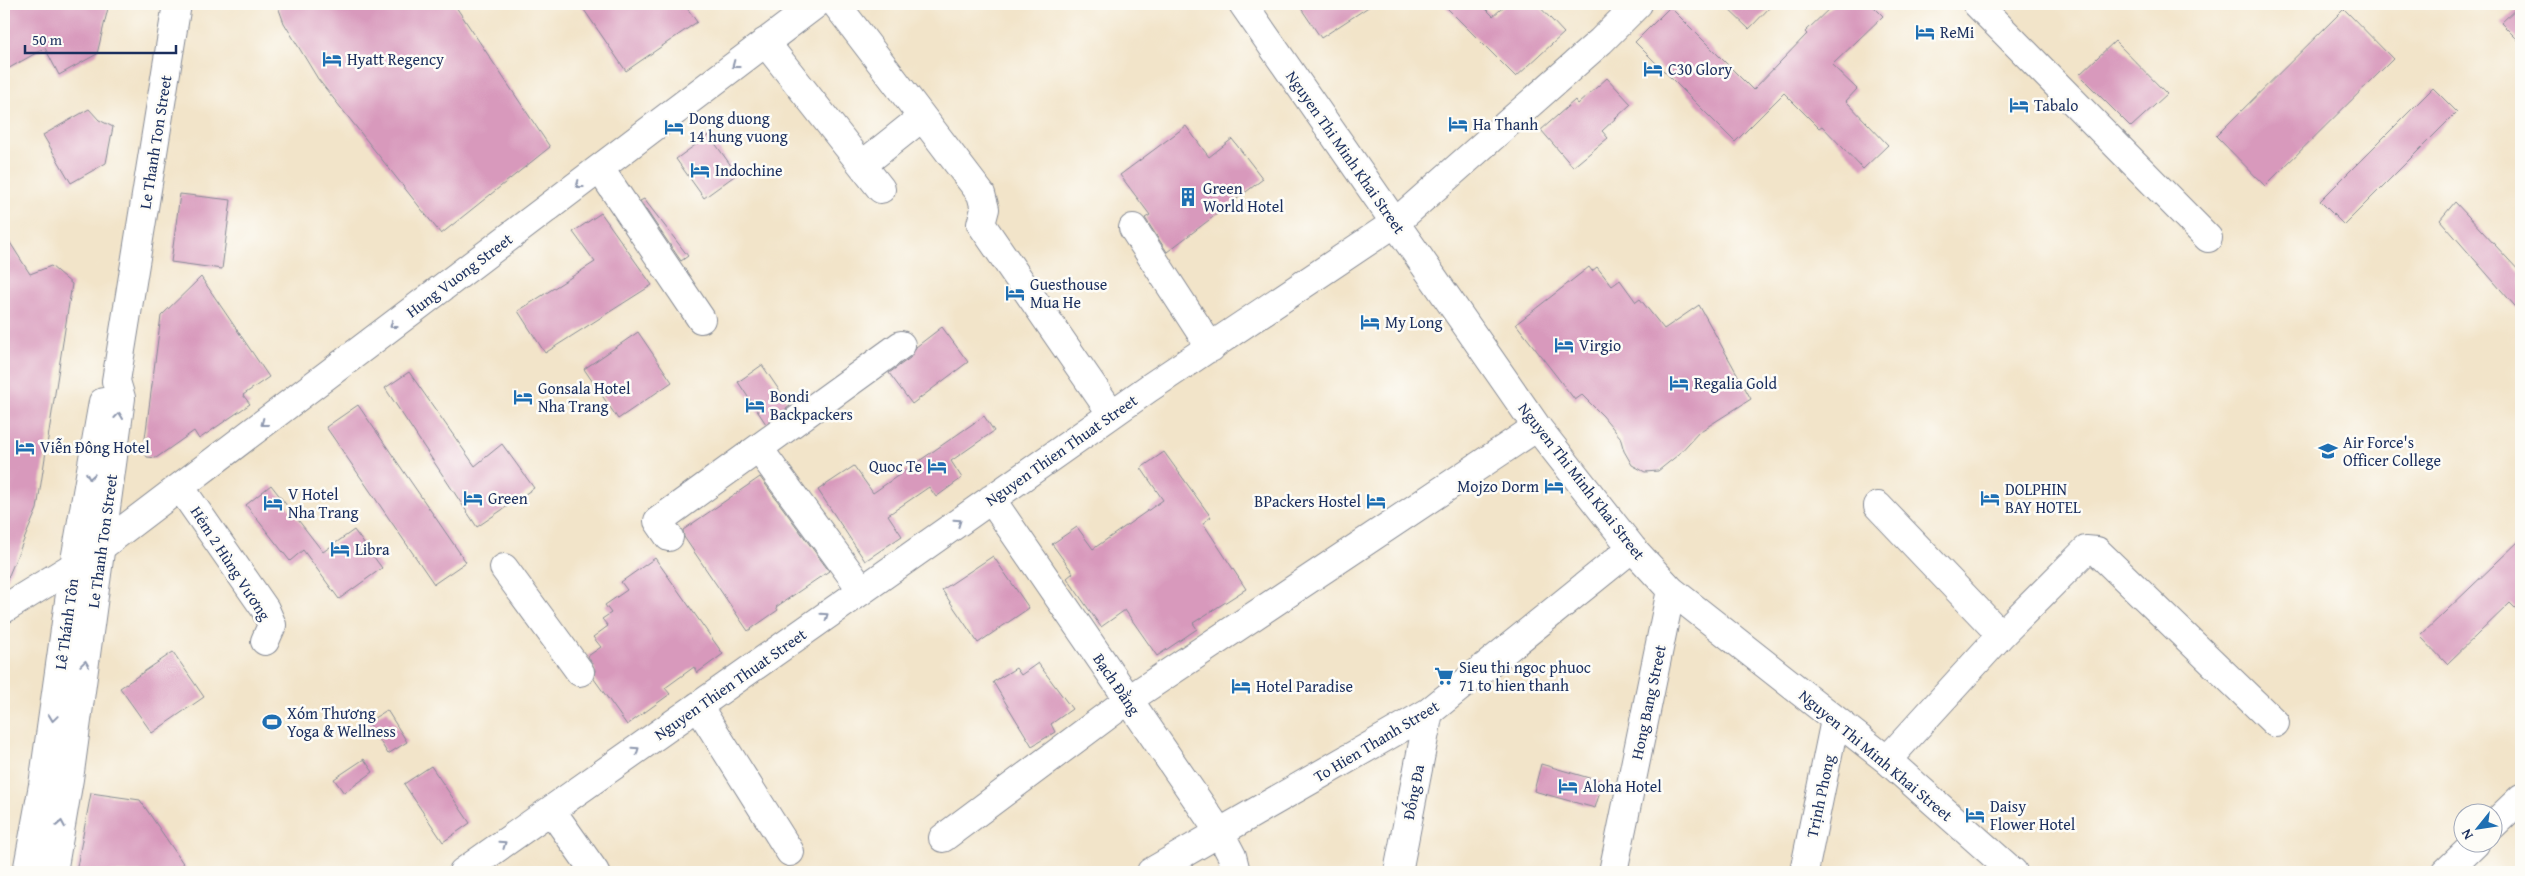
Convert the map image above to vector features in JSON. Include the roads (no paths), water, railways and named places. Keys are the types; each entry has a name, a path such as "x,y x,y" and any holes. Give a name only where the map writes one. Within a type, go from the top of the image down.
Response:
{"street":[{"name":"Le Thanh Ton Street","path":"53,872 56,780 102,546 121,398 116,381 177,4"},
{"name":"Hung Vuong Street","path":"4,610 102,546 816,4"},
{"path":"836,4 921,118 981,194 985,209 981,224 1112,414"},
{"name":"Nguyen Thi Minh Khai Street","path":"1244,4 1537,427 1632,548 1671,590 1887,760 2005,869"},
{"name":"Nguyen Thien Thuat Street","path":"463,872 1112,414 1395,223 1601,40 1638,4"},
{"path":"1977,4 2208,238"},
{"path":"765,42 881,189"},
{"path":"862,165 921,118"},
{"path":"600,169 701,319"},
{"path":"1133,228 1211,348"},
{"path":"669,537 658,521 901,344"},
{"name":"Lê Thánh Tôn","path":"26,872 56,780 74,566 104,394 116,381"},
{"path":"943,838 1128,700 1537,427"},
{"path":"759,449 862,590"},
{"name":"Hẻm 2 Hùng Vương","path":"180,487 265,609 272,625 265,641"},
{"name":"Bạch Đằng","path":"991,499 1220,833 1232,856 1236,872"},
{"path":"1878,506 2001,635"},
{"name":"To Hien Thanh Street","path":"1151,872 1429,712 1632,548"},
{"path":"1887,760 2001,635 2086,550 2092,548 2276,723"},
{"path":"504,568 580,672"},
{"name":"Hong Bang Street","path":"1613,872 1671,590"},
{"path":"698,706 790,852"},
{"name":"Đống Đa","path":"1398,872 1429,712"},
{"name":"Trịnh Phong","path":"1804,872 1835,720"},
{"path":"2502,816 2521,798"},
{"path":"551,810 595,872"},
{"path":"2446,872 2465,854"}],"place":[{"name":"ReMi","path":"1925,32"},
{"name":"Hyatt Regency","path":"332,59"},
{"name":"C30 Glory","path":"1653,69"},
{"name":"Tabalo","path":"2019,105"},
{"name":"Ha Thanh","path":"1458,124"},
{"name":"Dong duong 14 hung vuong","path":"674,127"},
{"name":"Indochine","path":"700,170"},
{"name":"Green World Hotel","path":"1188,197"},
{"name":"Guesthouse Mua He","path":"1015,293"},
{"name":"My Long","path":"1370,322"},
{"name":"Virgio","path":"1564,345"},
{"name":"Regalia Gold","path":"1679,383"},
{"name":"Gonsala Hotel Nha Trang","path":"523,397"},
{"name":"Bondi Backpackers","path":"755,405"},
{"name":"Viễn Đông Hotel","path":"25,447"},
{"name":"Air Force's Officer College","path":"2328,451"},
{"name":"Quoc Te","path":"937,466"},
{"name":"Mojzo Dorm","path":"1554,486"},
{"name":"Green","path":"473,498"},
{"name":"DOLPHIN BAY HOTEL","path":"1990,498"},
{"name":"BPackers Hostel","path":"1376,501"},
{"name":"V Hotel Nha Trang","path":"273,503"},
{"name":"Libra","path":"340,549"},
{"name":"Sieu thi ngoc phuoc 71 to hien thanh","path":"1444,676"},
{"name":"Hotel Paradise","path":"1241,686"},
{"name":"Xóm Thương Yoga & Wellness","path":"272,722"},
{"name":"Aloha Hotel","path":"1568,786"},
{"name":"Daisy Flower Hotel","path":"1975,815"}]}
